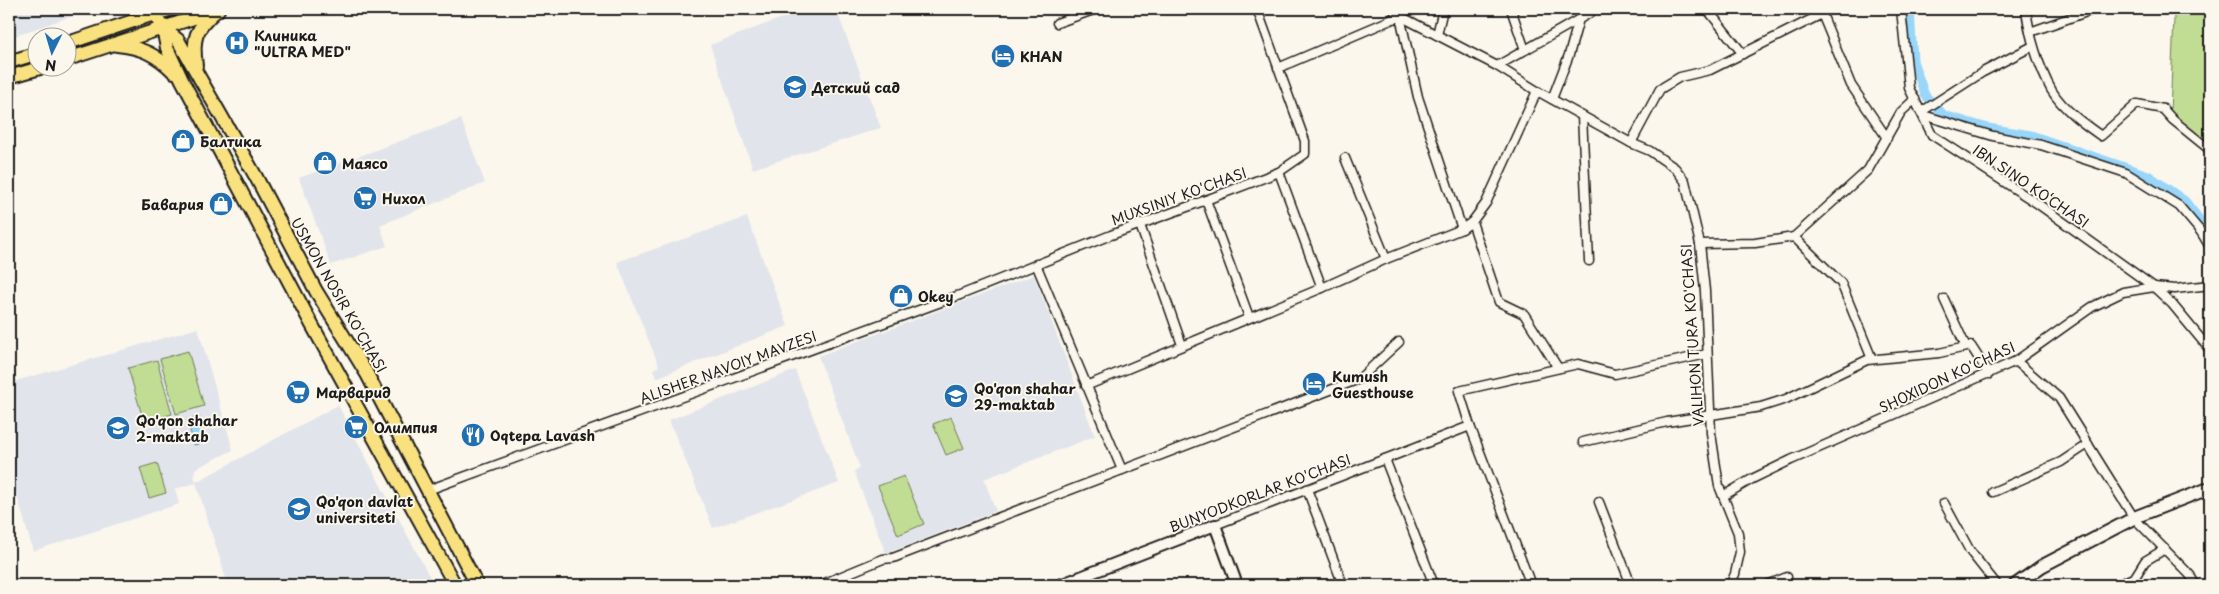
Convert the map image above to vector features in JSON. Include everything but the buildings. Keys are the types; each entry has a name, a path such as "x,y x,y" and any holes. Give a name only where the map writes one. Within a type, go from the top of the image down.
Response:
{"main road":[{"path":"78,39 153,12 173,9"},
{"path":"78,55 219,9"},
{"path":"197,76 193,48 196,32 205,20 219,9"},
{"name":"USMON NOSIR KO'CHASI","path":"153,12 163,28 178,40 256,177 316,291 367,374 477,585"},
{"name":"USMON NOSIR KO'CHASI","path":"163,28 167,48 182,80 312,324 455,585"},
{"path":"112,44 133,46 148,51 164,61 182,80"},
{"path":"9,62 28,56"},
{"path":"9,77 28,71"},
{"path":"2015,585 2042,566 2134,518 2210,488"}],"street":[{"path":"1057,23 1096,9"},
{"name":"MUXSINIY KO'CHASI","path":"1036,264 1279,172 1305,154 1305,141 1256,9"},
{"name":"VALIHON TURA KO'CHASI","path":"1393,9 1400,16 1497,66 1537,91 1631,143 1650,151 1675,168 1685,181 1700,244 1710,416 1719,486 1738,533 1737,567 1730,585"},
{"path":"1437,34 1443,9"},
{"path":"1511,9 1525,50"},
{"path":"1497,66 1591,11 1600,9"},
{"path":"1707,9 1743,54"},
{"name":"IBN SINO KO‘CHASI","path":"1901,9 1909,88 1932,135 2038,204 2154,287 2172,304 2210,350"},
{"path":"2026,9 2033,46 2052,91 2068,110 2101,136 2137,104 2163,109 2173,120 2210,150"},
{"path":"2030,32 2095,9"},
{"path":"1631,143 1660,89 1680,77 1710,70 1821,11 1851,84 1887,138"},
{"path":"1278,68 1400,16 1418,97 1462,229"},
{"path":"1552,98 1569,56 1579,19"},
{"path":"1922,113 1983,72 2033,46"},
{"path":"1086,386 1248,317 1322,288 1386,259 1462,229 1472,222 1486,202 1537,91"},
{"path":"1700,244 1755,243 1794,237 1868,170 1901,112 1915,100"},
{"path":"1922,113 1993,136 2041,144 2126,173 2179,206 2210,247"},
{"path":"1582,116 1589,262"},
{"path":"1345,158 1386,259"},
{"path":"1279,172 1322,288"},
{"path":"1206,200 1248,317"},
{"path":"1472,222 1499,302 1524,314 1558,368"},
{"path":"1140,225 1182,345"},
{"path":"1794,237 1841,284 1872,359"},
{"path":"1036,264 1122,470"},
{"name":"ALISHER NAVOIY MAVZESI","path":"428,490 951,298 1036,264"},
{"name":"SHOXIDON KO'CHASI","path":"1723,496 1791,460 2016,361 2092,307 2123,292 2154,287 2175,289 2210,285"},
{"path":"1944,299 1966,347"},
{"path":"820,585 1359,379 1399,342"},
{"path":"1583,442 1667,422 1761,407 1786,399 1872,359 1939,353 1971,346 1989,374"},
{"path":"1531,585 1470,426 1459,391 1578,364 1615,374 1707,354"},
{"path":"2016,361 2059,398 2134,518 2190,575 2195,585"},
{"name":"BUNYODKORLAR KO'CHASI","path":"1060,585 1470,426"},
{"path":"1993,492 2061,462 2088,444"},
{"path":"1385,459 1434,585"},
{"path":"1307,489 1343,585"},
{"path":"1599,502 1631,585"},
{"path":"1944,503 1970,551 1997,585"},
{"path":"1215,525 1237,585"},
{"path":"2118,585 2135,576 2145,561 2165,549"},
{"path":"1767,585 1787,577"}],"shaded area":[{"path":"9,9 92,9 38,28 28,28 28,31 9,38"},
{"name":"Детский сад","path":"806,9 836,9 881,128 753,169 710,45"},
{"path":"461,119 485,183 380,225 387,246 331,265 299,178"},
{"path":"747,217 788,326 656,378 653,369 659,366 617,262"},
{"name":"Qo'qon shahar 29-maktab","path":"1034,275 1095,436 984,479 996,511 886,554 854,471 860,468 818,356"},
{"path":"198,328 233,450 195,469 194,476 196,482 338,405 434,585 228,585 196,483 175,489 179,504 33,551 9,468 9,383"},
{"path":"795,370 839,483 713,528 669,420"}],"green space":[{"path":"2172,9 2210,9 2210,149 2170,113 2174,18"},
{"path":"188,351 204,406 176,414 160,359"},
{"path":"157,360 172,414 144,422 128,368"},
{"path":"951,417 964,448 946,455 933,424"},
{"path":"157,463 166,493 149,498 140,468"},
{"path":"904,476 924,524 898,535 878,486"}],"water":[{"path":"199,417 206,442 194,445 187,420"}],"waterway":[{"path":"1910,9 1913,61 1925,95 1944,115 1988,128 2031,135 2148,175 2185,201 2210,233"}],"place":[{"name":"Клиника \"ULTRA MED\"","path":"237,43"},
{"name":"KHAN","path":"1003,56"},
{"name":"Детский сад","path":"795,87"},
{"name":"Балтика","path":"183,141"},
{"name":"Маясо","path":"325,163"},
{"name":"Нихол","path":"365,198"},
{"name":"Бавария","path":"221,204"},
{"name":"Okey","path":"901,296"},
{"name":"Kumush Guesthouse","path":"1314,384"},
{"name":"Марварид","path":"298,392"},
{"name":"Qo'qon shahar 29-maktab","path":"956,396"},
{"name":"Олимпия","path":"356,427"},
{"name":"Qo'qon shahar 2-maktab","path":"118,428"},
{"name":"Oqtepa Lavash","path":"473,435"},
{"name":"Qo'qon davlat universiteti","path":"299,509"}]}
